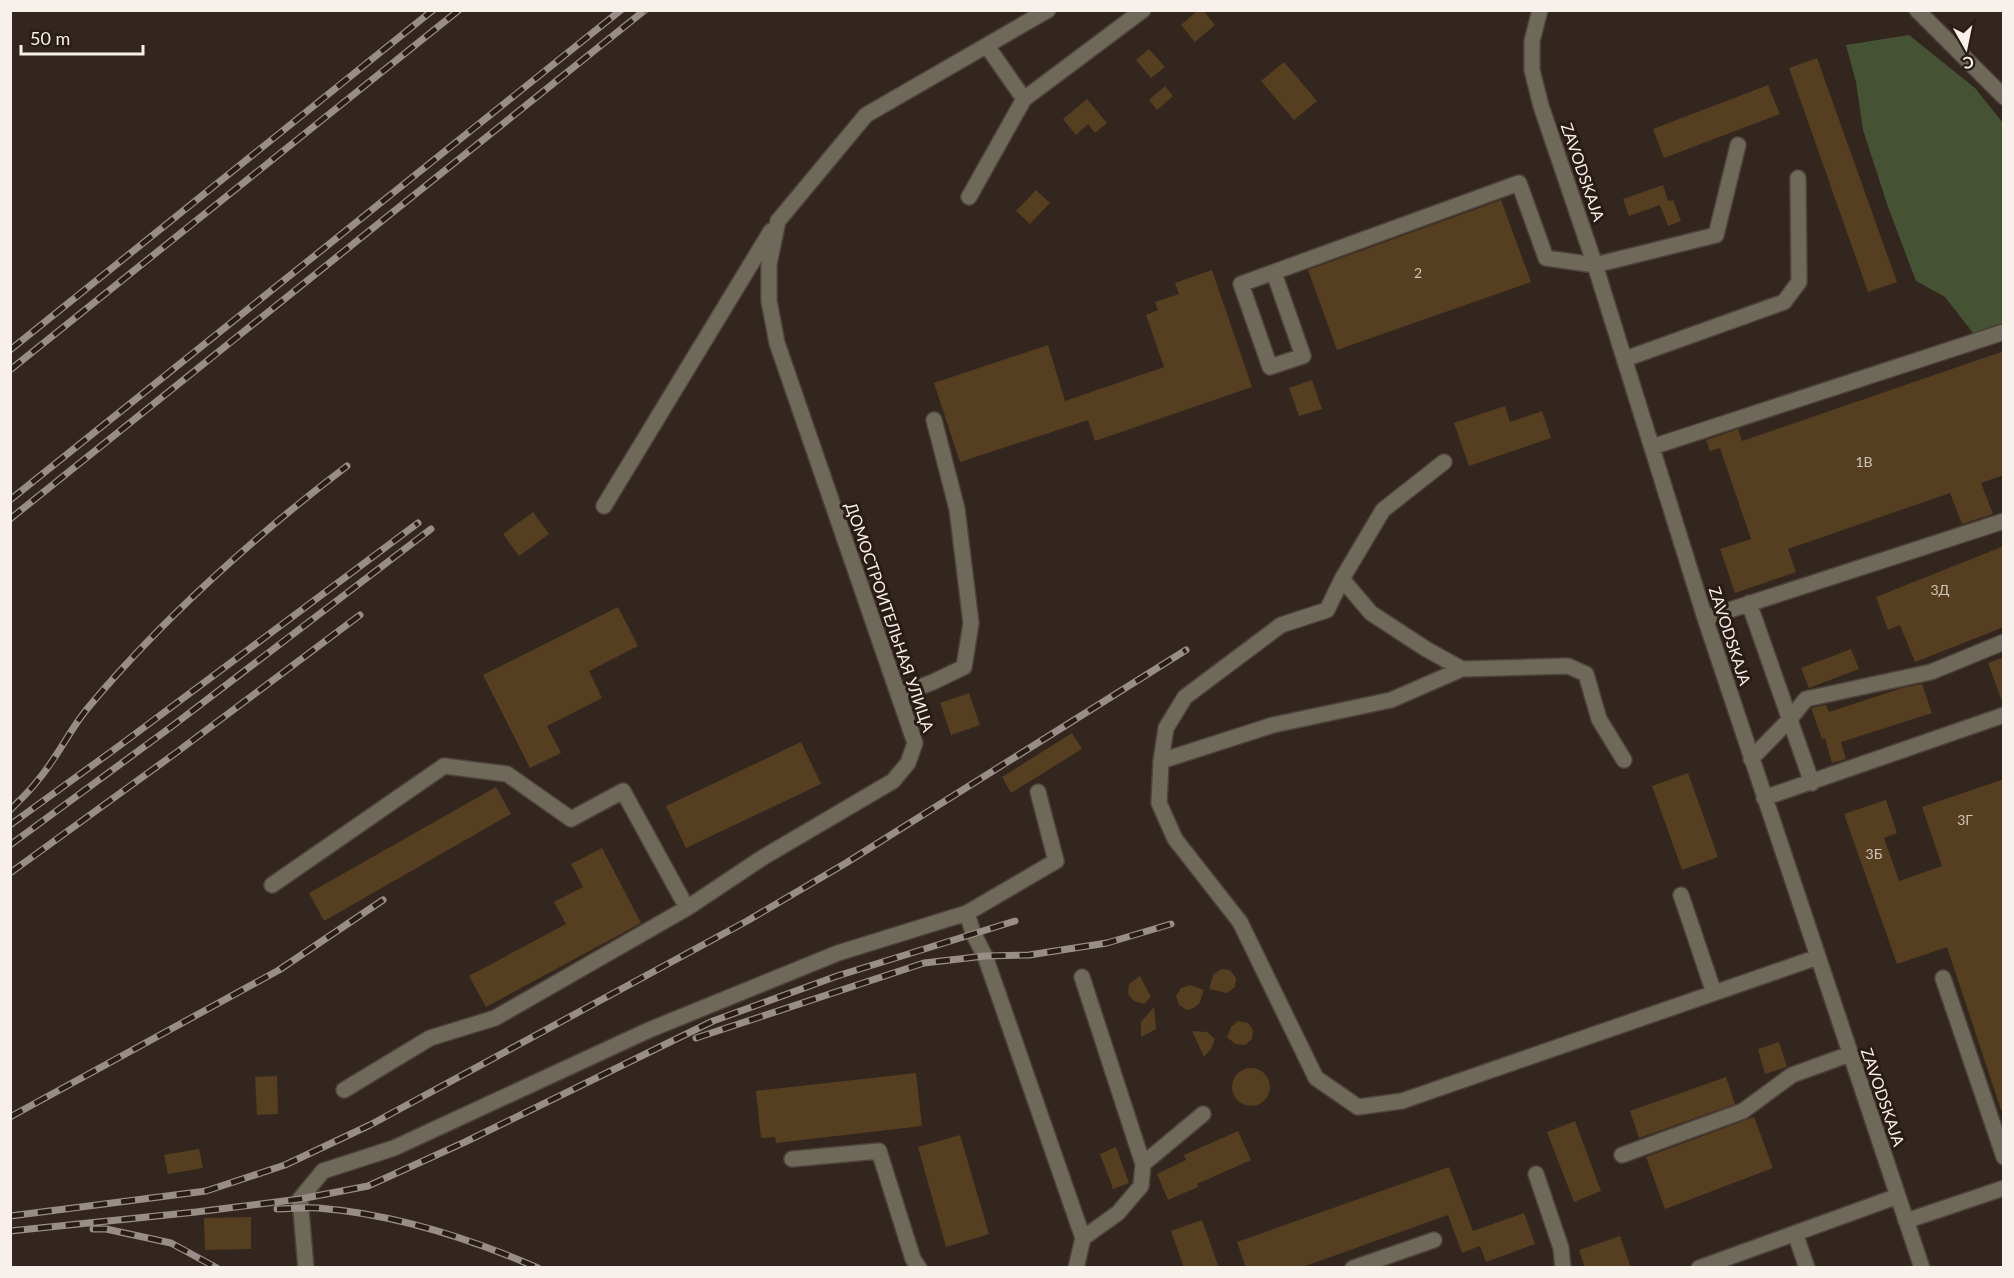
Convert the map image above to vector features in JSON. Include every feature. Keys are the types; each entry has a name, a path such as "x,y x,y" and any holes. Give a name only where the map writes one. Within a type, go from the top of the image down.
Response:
{"street":[{"name":"ДОМОСТРОИТЕЛЬНАЯ УЛИЦА","path":"344,1090 430,1038 495,1018 687,908 762,858 893,781 908,763 915,743 777,343 769,301 769,264 778,221 866,115 1048,10"},
{"path":"969,197 1024,99 1143,10"},
{"name":"ZAVODSKAJA","path":"1540,10 1532,41 1532,70 1541,106 1595,265 1751,759 1922,1268"},
{"path":"1917,10 2004,97"},
{"path":"987,46 1024,99"},
{"path":"1274,273 1303,356 1270,367 1241,284 1519,183 1546,258 1595,265 1716,235 1738,145"},
{"path":"1624,359 1784,302 1799,282 1798,178"},
{"path":"604,506 778,221"},
{"path":"1652,447 2004,332"},
{"path":"899,695 964,667 971,623 957,509 934,420"},
{"path":"1444,462 1383,510 1342,579 1327,610 1281,624 1185,697 1166,728 1161,761 1159,803 1175,839 1240,922 1316,1078 1358,1107 1402,1101 1818,957"},
{"path":"1705,618 2004,521"},
{"path":"1342,579 1371,614 1462,669"},
{"path":"1749,603 1812,783"},
{"path":"1751,759 1790,720 1806,699 1931,672 2004,642"},
{"path":"1161,761 1273,725 1391,700 1462,669 1568,666 1586,674 1599,719 1624,760"},
{"path":"1764,798 2004,716"},
{"path":"272,885 444,766 507,774 571,819 623,791 687,908"},
{"path":"306,1268 300,1199 323,1171 394,1148 649,1030 838,953 967,913 1056,861 1038,792"},
{"path":"1681,895 1714,993"},
{"path":"967,913 985,956 1083,1238 1076,1268"},
{"path":"1082,977 1143,1164 1142,1186 1118,1213 1083,1238"},
{"path":"1943,978 2004,1156"},
{"path":"1622,1155 1743,1111 1792,1075 1850,1054"},
{"path":"1143,1164 1203,1114"},
{"path":"792,1159 879,1151 913,1259 919,1268"},
{"path":"1536,1174 1561,1248 1563,1268"},
{"path":"1906,1221 2004,1188"},
{"path":"1699,1268 1898,1196"},
{"path":"1795,1233 1807,1268"},
{"path":"1353,1268 1434,1240"}],"green space":[{"path":"1909,35 1975,88 2003,123 2003,323 1973,333 1945,297 1916,281 1888,207 1863,130 1856,82 1846,45"}],"building":[{"path":"1198,10 1203,10 1215,25 1195,42 1181,25"},
{"path":"1149,49 1165,67 1151,78 1136,60"},
{"path":"1817,58 1897,282 1868,292 1789,68"},
{"path":"1284,62 1317,101 1294,120 1261,81"},
{"path":"1768,85 1780,114 1664,158 1653,129"},
{"path":"1165,86 1173,96 1157,110 1149,100"},
{"path":"1087,99 1107,123 1095,133 1088,124 1076,135 1063,119"},
{"path":"1663,185 1668,201 1673,200 1681,221 1668,226 1660,205 1629,216 1623,199"},
{"path":"1036,190 1050,203 1030,224 1016,211"},
{"path":"1501,200 1531,282 1337,350 1308,270"},
{"path":"1212,270 1252,387 1095,441 1088,420 960,462 934,383 1048,345 1065,401 1164,367 1146,315 1158,310 1155,302 1179,294 1175,283"},
{"path":"2004,351 2004,475 1981,483 1993,514 1962,524 1950,493 1788,549 1796,572 1735,593 1720,549 1751,539 1720,448 1710,451 1706,440 1738,429 1742,441"},
{"path":"1312,380 1322,409 1299,416 1289,388"},
{"path":"1505,406 1510,422 1542,411 1551,438 1469,466 1454,423"},
{"path":"533,512 549,534 519,556 503,534"},
{"path":"2004,546 2004,627 1915,662 1900,625 1888,630 1876,597"},
{"path":"618,607 638,646 589,671 602,698 547,726 561,753 530,768 483,675"},
{"path":"1851,649 1859,669 1809,688 1801,668"},
{"path":"2004,657 2004,701 2002,701 1988,663"},
{"path":"1922,684 1932,713 1841,742 1846,759 1832,763 1825,738 1822,739 1811,708 1826,705 1829,712 1902,688"},
{"path":"969,693 980,725 951,735 940,703"},
{"path":"1072,733 1082,749 1011,793 1002,777"},
{"path":"801,742 821,784 686,848 666,806"},
{"path":"1688,773 1718,857 1682,870 1652,786"},
{"path":"2004,779 2004,1109 2001,1110 1947,947 1897,964 1844,814 1886,800 1897,833 1884,838 1899,881 1942,866 1922,807"},
{"path":"496,787 511,814 324,921 309,893"},
{"path":"602,848 641,923 486,1007 469,976 566,924 554,902 583,887 571,864"},
{"path":"1221,969 1230,970 1236,978 1235,987 1227,993 1209,989 1213,975"},
{"path":"1140,976 1151,997 1144,1004 1134,1001 1128,994 1129,984"},
{"path":"1190,985 1204,990 1199,1004 1187,1010 1179,1005 1176,996 1181,988"},
{"path":"1154,1007 1156,1029 1141,1037 1141,1022"},
{"path":"1238,1021 1248,1023 1253,1030 1252,1039 1245,1045 1235,1044 1227,1037 1231,1027"},
{"path":"1192,1031 1207,1032 1215,1039 1211,1049 1204,1057"},
{"path":"1779,1042 1787,1067 1765,1074 1758,1049"},
{"path":"1251,1068 1264,1074 1270,1087 1264,1100 1251,1106 1238,1100 1232,1087 1238,1074"},
{"path":"916,1073 922,1126 776,1143 775,1137 761,1138 756,1091"},
{"path":"277,1076 278,1114 257,1115 255,1077"},
{"path":"1726,1077 1735,1104 1639,1138 1630,1111"},
{"path":"1754,1117 1773,1168 1665,1209 1646,1157"},
{"path":"1575,1121 1601,1191 1574,1202 1547,1132"},
{"path":"1238,1131 1251,1160 1197,1184 1198,1187 1168,1200 1157,1174 1186,1160 1184,1155"},
{"path":"960,1135 989,1234 946,1247 918,1147"},
{"path":"1116,1147 1129,1183 1113,1189 1100,1154"},
{"path":"199,1149 203,1168 168,1174 164,1155"},
{"path":"1449,1167 1473,1231 1524,1213 1535,1244 1486,1262 1480,1246 1462,1253 1448,1215 1300,1268 1246,1268 1237,1242"},
{"path":"251,1217 251,1249 205,1250 204,1218"},
{"path":"1202,1220 1219,1268 1184,1268 1171,1231"},
{"path":"1620,1236 1631,1268 1585,1268 1579,1250"}],"railway":[{"path":"10,350 433,10"},
{"path":"10,370 459,10"},
{"path":"10,500 621,10"},
{"path":"10,519 645,10"},
{"path":"10,810 45,772 87,709 115,676 177,612 244,550 347,466"},
{"path":"10,825 418,523"},
{"path":"10,845 171,727 431,529"},
{"path":"10,873 360,615"},
{"path":"10,1216 206,1191 285,1165 370,1125 747,921 846,863 1186,650"},
{"path":"10,1117 279,970 383,900"},
{"path":"10,1231 300,1199 368,1186 465,1142 713,1021 837,976 1015,921"},
{"path":"696,1038 924,963 985,956 1029,955 1107,943 1171,924"},
{"path":"277,1209 318,1208 403,1222 458,1237 538,1268"},
{"path":"93,1229 106,1229 171,1243 217,1268"}]}
